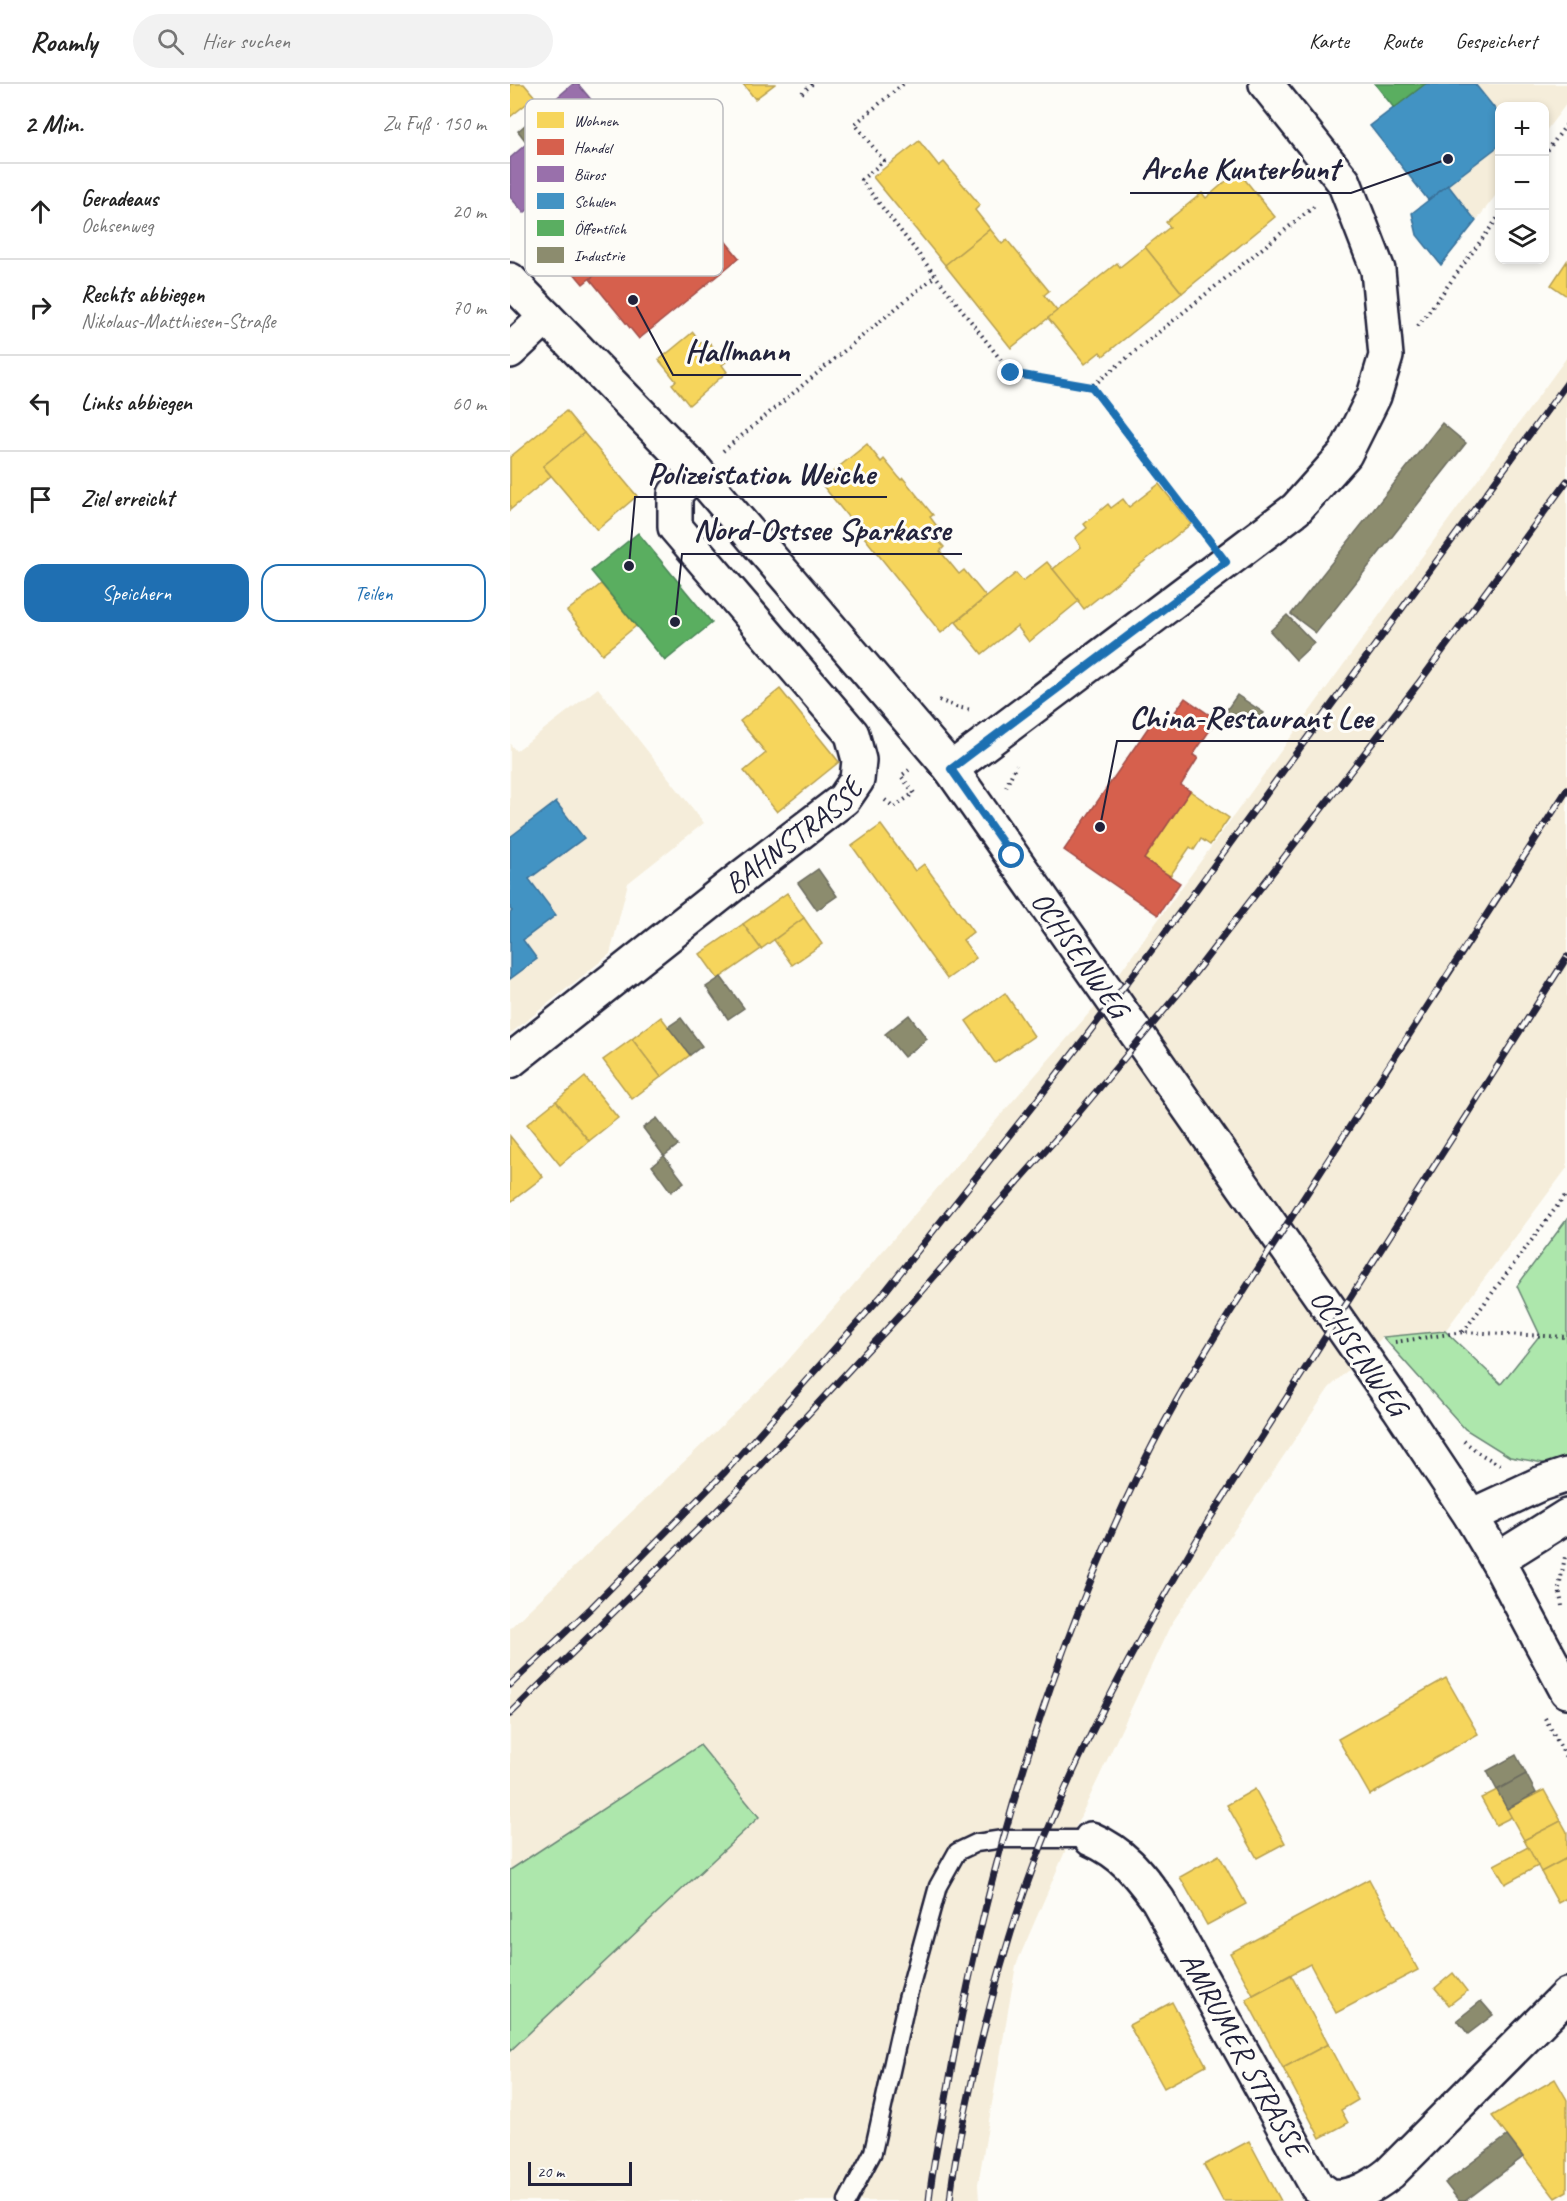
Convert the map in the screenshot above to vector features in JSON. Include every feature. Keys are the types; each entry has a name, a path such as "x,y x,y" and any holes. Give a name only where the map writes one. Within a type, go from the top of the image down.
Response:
{"street":[{"path":"951,769 1296,509 1345,454 1374,396 1386,356 1378,270 1344,182 1266,84"},
{"name":"OCHSENWEG","path":"510,280 546,317 706,464 951,769 1399,1408 1471,1516 1567,1691"},
{"path":"510,351 546,317"},
{"name":"BAHNSTRASSE","path":"510,1061 844,799 857,780 859,760 852,734 675,527 675,494 706,464"},
{"path":"1471,1516 1540,1484 1567,1475"},
{"path":"1497,1560 1567,1516"},
{"name":"AMRUMER STRASSE","path":"1091,1839 1110,1847 1136,1870 1158,1900 1317,2187 1330,2196 1350,2195 1371,2188 1390,2173 1567,1995"}],"lane":[{"path":"847,2201 873,2152 907,1999 938,1886 957,1852 976,1843 1003,1839 1091,1839"}],"path":[{"path":"802,93 812,84"},
{"path":"903,84 855,124 884,161 861,180 1011,373 1092,387 1226,562"},
{"path":"1549,149 1567,124"},
{"path":"1092,387 1344,182"},
{"path":"1386,356 1415,330 1495,222"},
{"path":"706,464 935,276"},
{"path":"894,807 914,793 901,776"},
{"path":"1463,1332 1567,1193"},
{"path":"1389,1343 1463,1332 1567,1337"},
{"path":"1563,1612 1559,1588 1561,1568 1567,1552"}],"shaded area":[{"path":"1425,84 1567,84 1567,103 1549,127 1549,102 1495,102 1495,196 1476,221 1448,185 1428,200 1370,126"},
{"path":"1567,357 1567,1168 1445,1331 1383,1337 1329,1388 1170,1626 1076,1826 1016,1965 978,2184 979,2201 510,2201 510,2051 759,1817 699,1745 510,1870 510,1628 777,1373 1097,1004"},
{"path":"598,688 704,823 628,883 610,954 510,1034 510,744 516,751"}],"green space":[{"path":"1567,1219 1567,1461 1554,1465 1510,1457 1465,1429 1383,1337 1445,1331 1501,1384 1540,1335 1517,1286"},
{"path":"700,1745 759,1817 510,2051 510,1870"}],"building: Wohnen":[{"path":"510,84 524,84 535,97 525,99 525,105 510,117"},
{"path":"743,84 775,84 755,99"},
{"path":"919,141 939,166 944,162 980,205 975,210 990,229 945,265 873,177"},
{"path":"1238,171 1275,217 1182,293 1145,247 1170,227 1166,222 1202,193 1206,198"},
{"path":"990,229 1002,244 1007,240 1049,291 1044,295 1057,311 1011,348 945,265"},
{"path":"1145,247 1182,293 1103,356 1100,352 1085,364 1048,318 1117,263 1120,267"},
{"path":"1567,261 1567,296 1551,285"},
{"path":"693,332 705,348 710,343 726,362 722,365 727,372 689,405 672,384 676,381 659,360"},
{"path":"566,411 584,433 543,466 551,476 510,510 510,457"},
{"path":"584,433 637,496 597,530 543,466"},
{"path":"867,444 881,462 884,459 901,480 903,478 933,515 930,517 939,529 933,535 944,547 940,551 959,574 964,570 986,597 941,633 820,482"},
{"path":"1159,484 1191,524 1084,609 1053,569 1081,547 1075,538 1087,528 1084,524 1108,504 1111,508 1123,499 1129,507"},
{"path":"1047,562 1079,601 1029,642 1017,626 982,654 956,622 1016,573 1023,581"},
{"path":"601,584 636,626 602,654 567,611"},
{"path":"780,689 839,762 777,812 744,771 766,753 740,721"},
{"path":"1190,791 1229,818 1210,845 1201,839 1194,850 1190,847 1170,876 1144,859"},
{"path":"881,825 915,871 924,864 973,932 963,940 976,958 947,979 852,846"},
{"path":"787,893 804,918 761,949 743,924"},
{"path":"804,918 822,944 792,965 774,940"},
{"path":"743,924 761,949 718,979 700,954"},
{"path":"1005,993 1034,1036 995,1063 966,1021"},
{"path":"661,1017 690,1055 661,1077 632,1039"},
{"path":"632,1039 661,1077 632,1099 603,1060"},
{"path":"585,1077 618,1118 589,1141 556,1101"},
{"path":"556,1101 589,1141 560,1165 527,1124"},
{"path":"510,1136 543,1177 512,1201 510,1199"},
{"path":"1446,1678 1478,1734 1370,1795 1338,1739"},
{"path":"1255,1789 1285,1843 1257,1858 1227,1805"},
{"path":"1497,1790 1512,1817 1496,1825 1481,1798"},
{"path":"1544,1790 1561,1821 1524,1840 1507,1809"},
{"path":"1561,1821 1567,1832 1567,1858 1541,1872 1524,1840"},
{"path":"1528,1847 1538,1866 1505,1884 1494,1865"},
{"path":"1219,1855 1246,1904 1207,1925 1180,1877"},
{"path":"1567,1858 1567,1898 1558,1903 1541,1872"},
{"path":"1369,1879 1418,1970 1336,2013 1310,1964 1253,1995 1230,1953"},
{"path":"1453,1973 1467,1991 1449,2005 1435,1988"},
{"path":"1291,1975 1328,2044 1283,2068 1246,1999"},
{"path":"1172,2002 1206,2065 1164,2088 1129,2025"},
{"path":"1328,2044 1358,2100 1341,2110 1348,2123 1320,2138 1283,2068"},
{"path":"1555,2079 1567,2100 1567,2191 1555,2198 1492,2116"},
{"path":"1249,2141 1281,2201 1223,2201 1204,2165"}],"building: Handel":[{"path":"723,238 739,258 723,271"},
{"path":"576,276 593,276 583,284"},
{"path":"594,276 717,276 639,339 590,279"},
{"path":"1185,698 1217,720 1193,755 1198,758 1181,785 1190,791 1144,859 1180,883 1158,915 1064,850 1154,719 1165,726"}],"building: Büros":[{"path":"573,84 578,84 591,99 555,99"},
{"path":"525,145 524,213 510,197 510,158"}],"building: Schulen":[{"path":"1425,84 1475,84 1495,109 1495,149 1428,200 1370,126"},
{"path":"1448,185 1476,221 1441,265 1417,235 1412,213"},
{"path":"556,802 584,838 529,879 556,915 523,940 537,959 510,979 510,913 512,911 510,909 510,837"}],"building: Öffentlich":[{"path":"1375,84 1425,84 1394,108"},
{"path":"638,533 712,623 665,661 591,571"}],"building: Industrie":[{"path":"525,125 525,140 518,131"},
{"path":"1442,423 1466,443 1316,633 1291,614"},
{"path":"1287,615 1314,643 1296,660 1270,631"},
{"path":"1237,695 1264,713 1252,730 1226,711"},
{"path":"818,869 837,896 817,910 798,883"},
{"path":"721,977 744,1008 728,1019 706,987"},
{"path":"909,1015 927,1039 904,1057 885,1034"},
{"path":"681,1018 702,1046 690,1055 668,1027"},
{"path":"657,1118 678,1145 664,1156 643,1128"},
{"path":"664,1156 684,1182 671,1192 652,1166"},
{"path":"1516,1755 1526,1774 1497,1790 1487,1771"},
{"path":"1526,1774 1536,1793 1507,1809 1497,1790"},
{"path":"1481,2001 1493,2015 1468,2034 1457,2020"},
{"path":"1507,2136 1523,2157 1465,2201 1459,2201 1445,2183"}],"railway":[{"path":"510,1685 591,1608 725,1472 884,1293 1042,1094 1155,946 1567,383"},
{"path":"510,1714 735,1493 901,1314 1070,1123 1187,983 1418,684 1567,481"},
{"path":"929,2201 965,1999 1002,1843 1049,1691 1107,1542 1158,1434 1198,1364 1567,790"},
{"path":"950,2201 957,2152 996,1983 1034,1866 1080,1756 1141,1638 1207,1523 1567,957"}],"place":[{"name":"Arche Kunterbunt","path":"1448,159"},
{"name":"Hallmann","path":"633,300"},
{"name":"Polizeistation Weiche","path":"629,566"},
{"name":"Nord-Ostsee Sparkasse","path":"675,622"},
{"name":"China-Restaurant Lee","path":"1100,827"}],"route":[{"path":"1011,373 1092,387 1226,562 951,769 1012,856"}]}
